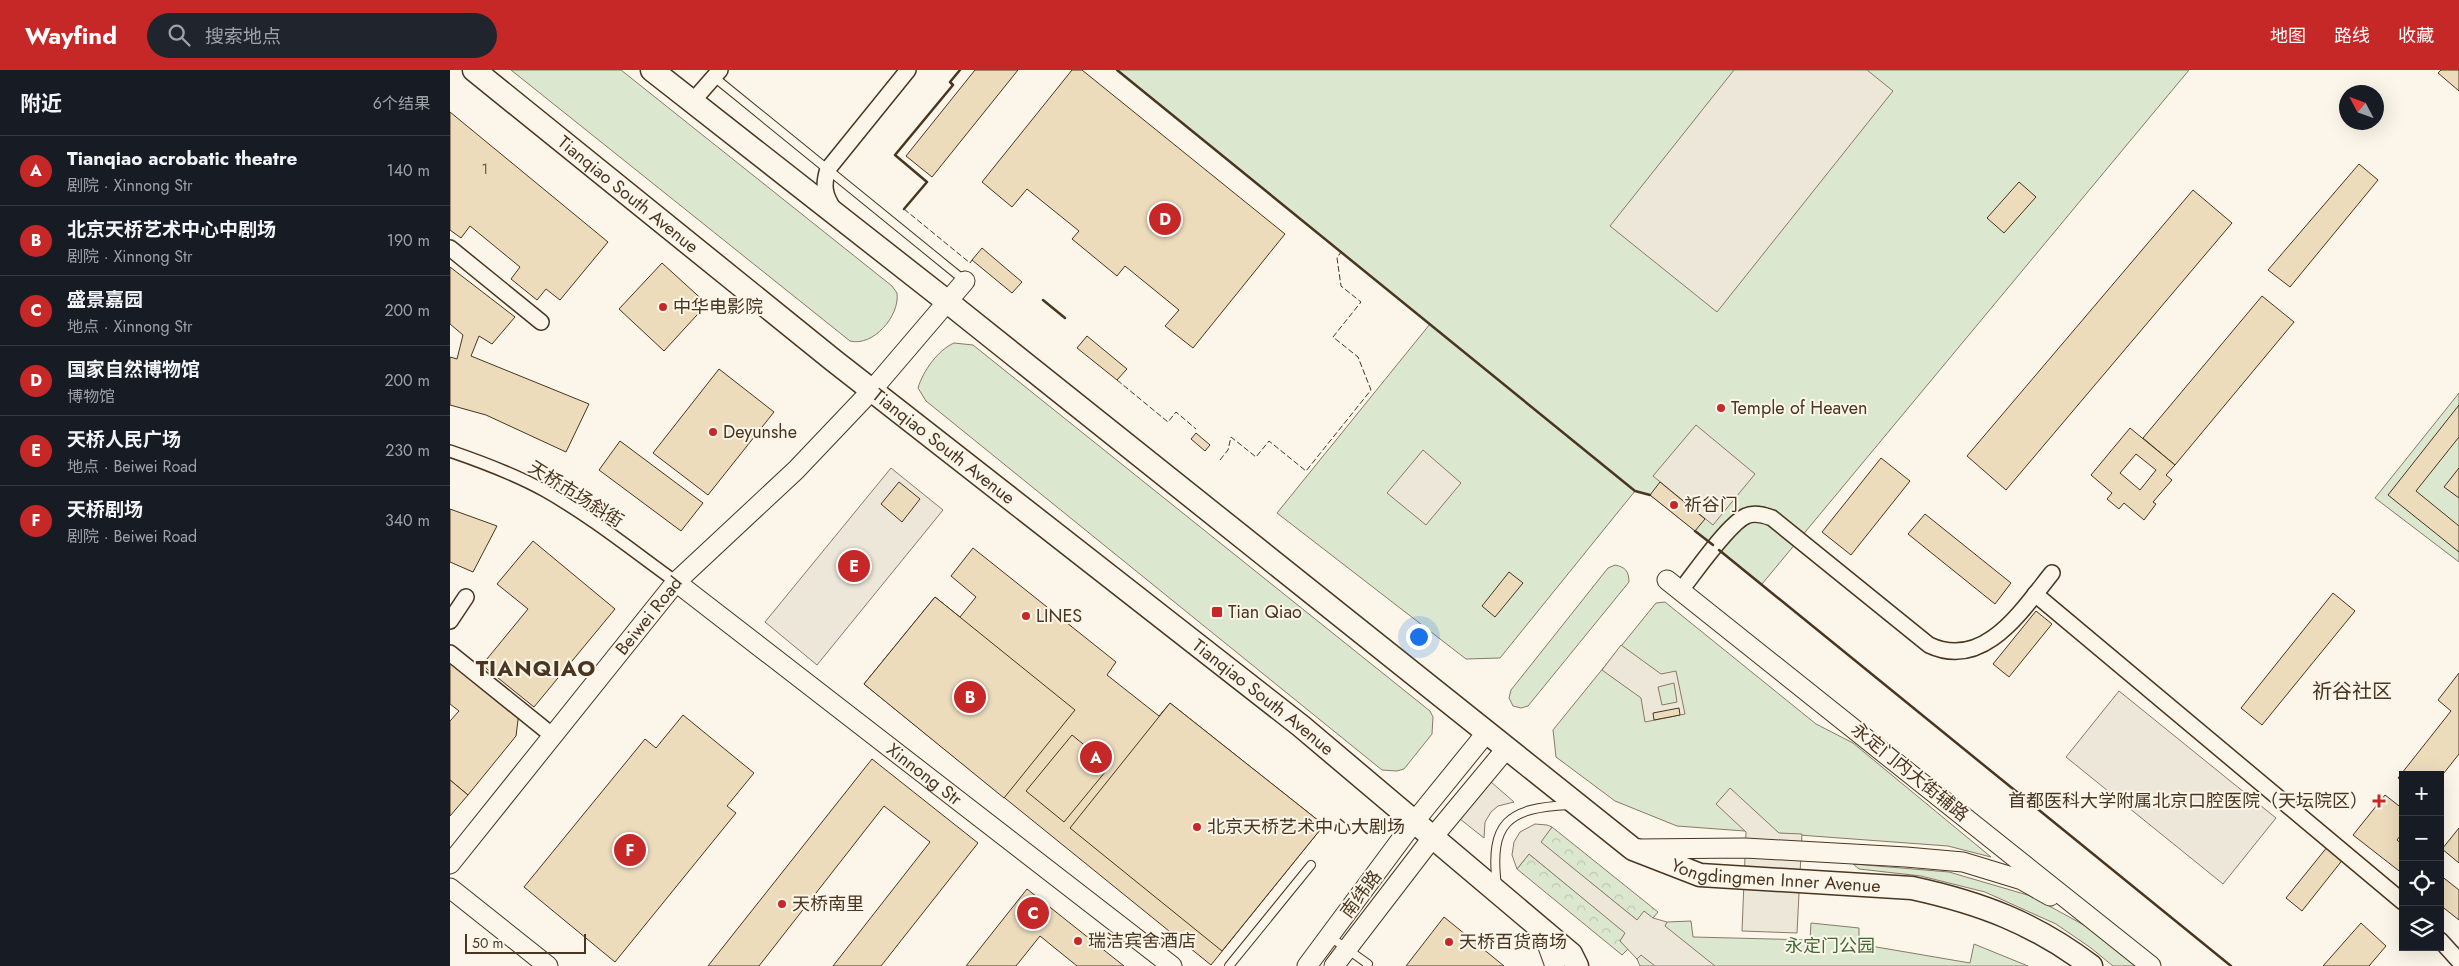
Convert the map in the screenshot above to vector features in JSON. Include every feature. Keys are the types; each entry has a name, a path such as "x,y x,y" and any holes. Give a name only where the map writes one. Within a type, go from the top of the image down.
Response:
{"main road":[{"name":"Tianqiao South Avenue","path":"474,70 872,390 1300,726 1414,822"},
{"path":"652,70 949,303 1487,732"},
{"name":"Yongdingmen Inner Avenue","path":"1487,732 1633,849 1700,875 1912,888 1951,897 1986,907 2048,936 2091,966"},
{"path":"1414,822 1571,954 1577,966"}],"street":[{"path":"837,216 826,198 823,184 828,169 908,70"},
{"path":"692,102 717,74"},
{"path":"450,248 541,322"},
{"name":"Beiwei Road","path":"450,864 676,582 796,470 872,390 949,303 965,281"},
{"name":"天桥市场斜街","path":"450,451 488,464 543,490 574,508 676,582"},
{"path":"1674,585 1734,524 1744,516 1758,514 1772,518 1929,645 1938,650 1956,653 1981,647 2000,633 2052,573"},
{"name":"Xinnong Str","path":"676,582 1172,966"},
{"name":"永定门内大街辅路","path":"1674,585 2101,924 2151,966"},
{"path":"2035,594 2399,899"},
{"path":"450,621 466,598"},
{"path":"450,653 553,736"},
{"name":"南纬路","path":"1307,966 1414,822 1487,732"},
{"name":"南纬路","path":"1334,966 1433,837 1506,749"},
{"path":"1633,849 1745,848 1963,862 2022,880 2101,924"},
{"path":"450,888 548,966"},
{"path":"1542,930 1555,966"},
{"path":"2444,944 2459,961"}],"lane":[{"path":"717,74 828,169 965,281"},
{"path":"1498,892 1494,867 1500,833 1505,823 1524,810 1541,806 1576,804"},
{"path":"1229,966 1311,865"},
{"path":"1329,936 1368,964 1366,966"}],"green space":[{"path":"511,70 621,70 892,286 897,293 897,302 890,320 876,335 859,342 850,341"},
{"name":"Temple of Heaven","path":"1117,70 2189,70 1762,584 1650,495 1635,491 1500,658 1466,659 1277,513 1430,324"},
{"path":"954,343 973,345 1430,711 1433,717 1432,734 1404,769 1397,771 1382,770 926,401 918,388 923,375 937,356"},
{"path":"2459,393 2459,562 2375,498"},
{"path":"1615,565 1626,570 1629,582 1528,706 1521,708 1513,706 1509,698 1511,690 1608,568"},
{"path":"1665,602 1816,724 1853,743 1991,857 1948,846 1677,826 1615,801 1556,757 1553,730 1656,603"},
{"path":"1552,827 1658,912 1653,918 1637,920 1540,842"},
{"path":"1529,854 1626,933 1620,941 1629,948 1622,955 1517,869"},
{"path":"1853,864 1949,872 2031,896 2102,935 2140,966 2113,966 2056,924 1985,892 1921,876 1859,869"},
{"name":"永定门公园","path":"1691,921 1693,937 1810,940 1811,923 1859,928 1859,944 1970,963 1974,944 2028,966 1640,966 1637,959 1667,922"}],"shaded area":[{"path":"1734,70 1867,70 1893,91 1717,312 1610,226"},
{"path":"1696,425 1755,474 1713,525 1653,476"},
{"path":"1423,450 1461,483 1426,525 1387,493"},
{"path":"891,468 943,510 817,665 765,622"},
{"path":"1621,645 1661,674 1676,671 1685,714 1645,722 1641,698 1602,670","holes":["1674,683 1677,702 1662,705 1658,687"]},
{"path":"2119,691 2276,818 2223,884 2066,757"},
{"path":"1491,782 1514,802 1498,806 1491,812 1485,822 1484,838 1460,819"},
{"path":"1730,788 1779,833 1802,834 1797,933 1742,931 1746,832 1716,804"},
{"path":"1535,824 1552,827 1541,842 1637,920 1644,911 1653,918 1667,922 1665,926 1715,966 1655,966 1641,955 1637,959 1620,941 1625,933 1529,854 1517,869 1512,855 1514,842 1520,832"}],"building":[{"path":"975,70 1018,70 932,177 906,156"},
{"path":"1072,70 1082,70 1285,234 1193,348 1165,326 1179,310 1125,266 1117,276 1072,239 1079,231 1027,189 1012,207 982,182"},
{"path":"2441,70 2459,70 2459,91 2438,73"},
{"path":"450,112 608,242 560,300 546,289 537,300 511,279 520,267 470,226 461,238 450,230"},
{"path":"2359,164 2378,180 2290,287 2268,270"},
{"path":"2019,182 2036,197 2004,233 1987,218"},
{"path":"2193,190 2232,223 2006,490 1967,456"},
{"path":"982,248 1022,282 1012,293 972,260"},
{"name":"中华电影院","path":"662,263 707,304 664,351 619,309"},
{"path":"450,267 515,317 492,344 479,336 471,356 589,404 566,452 486,415 450,405 450,357 457,359 463,335 450,324"},
{"path":"2262,296 2294,322 2175,465 2143,438"},
{"path":"1087,336 1127,369 1117,380 1077,348"},
{"name":"Deyunshe","path":"719,369 774,412 708,495 653,453"},
{"path":"2459,405 2459,437 2416,491 2459,526 2459,552 2388,495"},
{"path":"2130,428 2175,465 2166,475 2172,480 2153,502 2156,504 2144,520 2124,503 2119,509 2107,499 2112,493 2091,475","holes":["2136,454 2156,470 2140,490 2120,473"]},
{"path":"1196,433 1210,445 1205,451 1191,439"},
{"path":"620,441 703,503 681,531 599,470"},
{"path":"1881,458 1910,481 1851,555 1822,532"},
{"path":"2459,468 2459,498 2444,487"},
{"path":"899,482 920,499 902,522 881,504"},
{"name":"祈谷门","path":"1660,482 1705,519 1695,531 1650,495"},
{"path":"450,509 497,526 473,572 450,562"},
{"path":"1925,514 2011,583 1995,604 1908,534"},
{"path":"533,541 615,609 534,707 482,665 528,609 497,584"},
{"path":"973,548 1116,662 1107,675 1159,716 1170,703 1324,825 1211,965 864,684 935,597 960,617 976,597 951,576"},
{"path":"1509,572 1523,583 1495,617 1482,606"},
{"path":"2333,593 2355,611 2262,725 2241,708"},
{"path":"935,597 1075,710 1004,798 864,684"},
{"path":"2036,611 2052,624 2009,677 1993,664"},
{"path":"453,659 519,712 516,736 468,795 450,780 450,721 459,711 450,704 450,663"},
{"path":"2459,673 2459,754 2444,773 2444,771 2404,771 2451,711 2438,700"},
{"name":"北京天桥艺术中心大剧场","path":"1170,703 1324,825 1222,951 1070,828"},
{"path":"1679,708 1680,715 1654,720 1653,713"},
{"path":"683,715 754,773 727,806 736,813 615,962 524,887 645,739 656,748"},
{"path":"1072,735 1110,766 1064,822 1026,791"},
{"name":"天桥南里","path":"872,759 978,843 881,966 833,966 930,842 884,806 759,966 708,966"},
{"path":"450,780 468,795 450,816"},
{"path":"2385,795 2399,806 2399,837 2397,840 2399,842 2399,871 2353,835"},
{"path":"2459,828 2459,863 2444,851 2444,847"},
{"path":"2328,846 2344,858 2302,911 2286,898"},
{"path":"2444,878 2459,890 2459,920 2444,908"},
{"path":"1027,889 1124,966 1077,966 1040,936 1016,966 966,966"},
{"name":"天桥百货商场","path":"1444,917 1504,966 1406,966"},
{"path":"2361,923 2386,946 2369,966 2323,966"}],"fence":[{"path":"904,209 970,263 972,260"},
{"path":"1220,460 1228,450 1231,437 1256,457 1269,441 1306,471 1371,390 1358,357 1333,337 1361,302 1341,286 1337,258 1341,252"},
{"path":"1117,380 1168,422 1176,412 1196,429"}],"wall":[{"path":"904,209 927,182 895,155 953,85 950,82 960,70"},
{"path":"1117,70 1635,491 1650,495"},
{"path":"1043,300 1065,318"},
{"path":"1695,531 1713,545"},
{"path":"1719,550 2231,966"}],"place":[{"name":"国家自然博物馆","path":"1165,219"},
{"name":"中华电影院","path":"663,307"},
{"name":"Temple of Heaven","path":"1721,408"},
{"name":"Deyunshe","path":"713,432"},
{"name":"祈谷门","path":"1674,505"},
{"name":"天桥人民广场","path":"854,566"},
{"name":"Tian Qiao","path":"1217,612"},
{"name":"LINES","path":"1026,616"},
{"name":"北京天桥艺术中心中剧场","path":"970,697"},
{"name":"Tianqiao acrobatic theatre","path":"1096,757"},
{"name":"首都医科大学附属北京口腔医院（天坛院区）","path":"2379,801"},
{"name":"北京天桥艺术中心大剧场","path":"1197,827"},
{"name":"天桥剧场","path":"630,850"},
{"name":"天桥南里","path":"782,904"},
{"name":"盛景嘉园","path":"1033,913"},
{"name":"瑞洁宾舍酒店","path":"1078,941"},
{"name":"天桥百货商场","path":"1449,942"}],"district":[{"name":"TIANQIAO","path":"536,668"},
{"name":"祈谷社区","path":"2352,691"}]}
